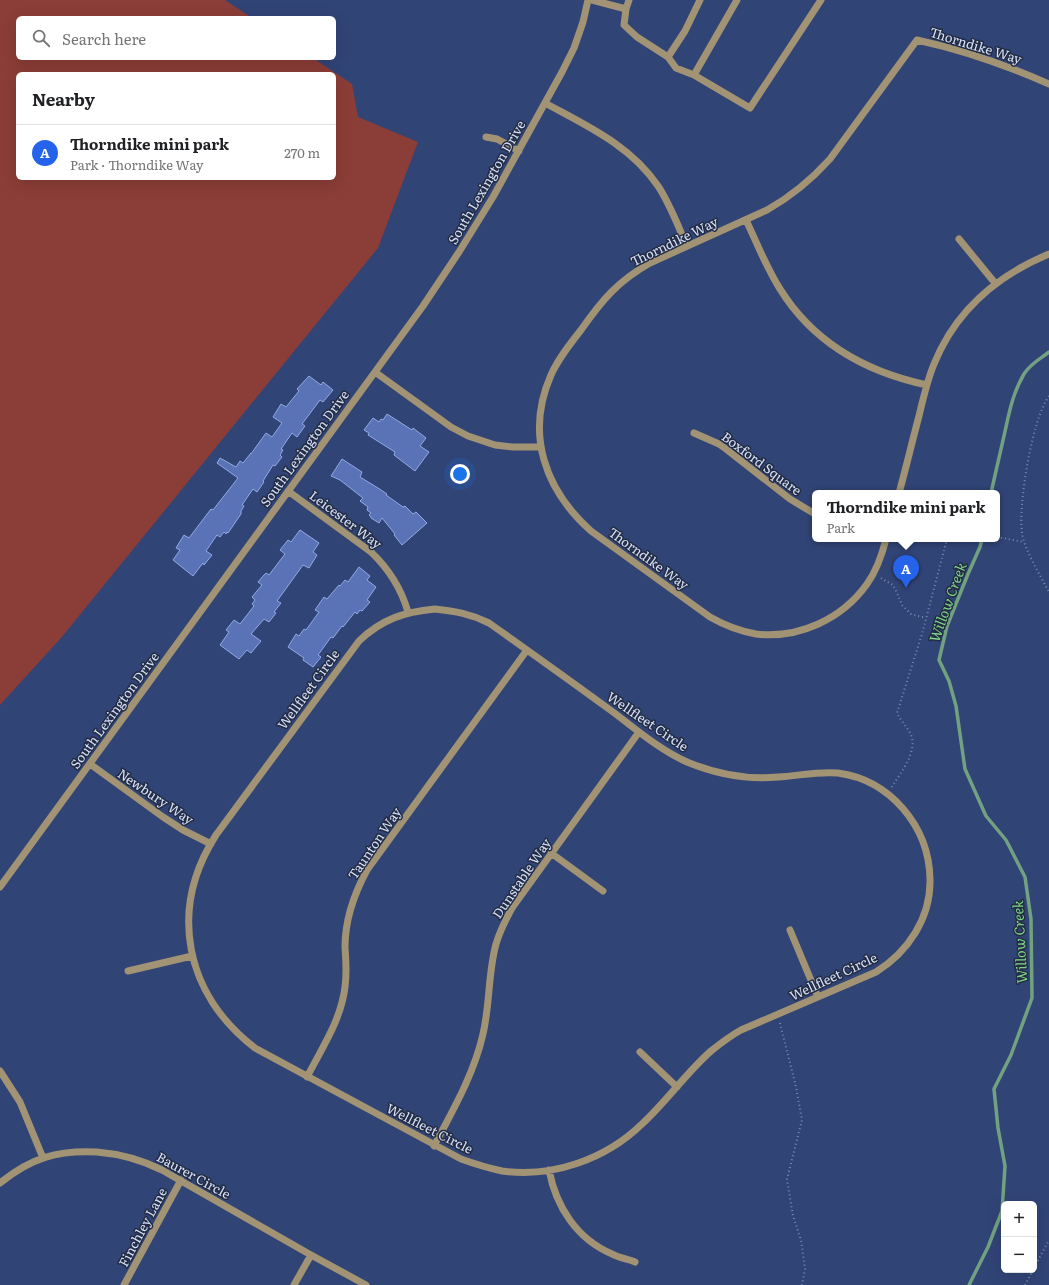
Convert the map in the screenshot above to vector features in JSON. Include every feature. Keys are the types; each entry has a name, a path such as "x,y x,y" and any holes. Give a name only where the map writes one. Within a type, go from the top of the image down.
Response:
{"street":[{"name":"South Lexington Drive","path":"0,888 375,372 460,252 519,151 574,48 583,22 588,0"},
{"path":"592,0 626,9"},
{"path":"629,0 626,9 624,26 637,37 668,57 676,68 694,74 750,108 821,0"},
{"path":"668,57 685,31 700,0"},
{"path":"694,74 737,0"},
{"name":"Thorndike Way","path":"885,542 882,554 873,574 858,596 846,607 824,622 788,634 755,634 724,624 710,617 591,531 566,505 548,474 541,447 541,410 545,392 559,359 605,297 617,286 636,271 650,263 768,210 801,188 816,174 830,159 917,40 985,58 1049,84"},
{"path":"545,103 607,137 635,159 650,176 667,200 687,246"},
{"path":"486,137 497,139 519,151"},
{"path":"746,220 769,270 780,289 794,308 809,324 844,353 864,364 884,374 927,385"},
{"path":"959,239 995,283"},
{"path":"900,490 927,385 936,358 953,328 974,302 995,283 1028,263 1049,254"},
{"path":"375,372 451,427 468,436 494,444 513,447 541,447"},
{"name":"Boxford Square","path":"694,433 719,444 799,506 812,512"},
{"name":"Leicester Way","path":"288,491 372,552 383,563 400,590 408,612"},
{"name":"Wellfleet Circle","path":"435,608 458,611 489,623 639,732 669,752 703,768 722,774 759,778 778,778 814,773 837,773 869,782 888,794 911,818 922,837 929,864 930,880 928,903 920,924 909,943 885,966 876,972 741,1030 725,1040 710,1052 630,1136 608,1150 584,1161 567,1167 549,1170 521,1172 504,1171 486,1168 461,1160 255,1048 242,1038 225,1021 211,1001 203,986 192,956 189,932 190,902 195,879 203,858 211,844 359,641 367,633 386,621 408,612 435,608"},
{"name":"Taunton Way","path":"307,1077 335,1025 341,1006 346,980 347,926 351,906 358,888 371,864 527,650"},
{"name":"Dunstable Way","path":"434,1146 463,1092 474,1064 483,1035 488,1006 492,963 496,944 503,925 512,908 639,732"},
{"name":"Newbury Way","path":"90,764 163,817 183,830 211,844"},
{"path":"551,853 603,891"},
{"path":"790,930 818,997"},
{"path":"128,971 192,956"},
{"path":"640,1052 678,1087"},
{"path":"0,1071 20,1102 43,1158"},
{"name":"Baurer Circle","path":"0,1183 12,1173 27,1165 43,1158 61,1153 78,1151 126,1156 146,1162 181,1180 310,1255 366,1285"},
{"path":"549,1170 554,1192 567,1217 577,1230 603,1250 635,1262"},
{"name":"Finchley Lane","path":"124,1285 181,1180"},
{"path":"294,1285 310,1255"}],"path":[{"path":"1049,396 1039,415 1026,473 1021,518 1024,542 1049,592"},
{"path":"1000,538 1024,542"},
{"path":"888,794 908,759 913,745 910,734 901,722 897,713 926,618 946,542"},
{"path":"873,574 893,585 902,605 911,614 926,618"},
{"path":"779,1014 802,1120 787,1179 793,1216 801,1240 805,1270 802,1285"},
{"path":"1037,1262 1049,1240"},
{"path":"1025,1285 1031,1273"}],"shaded area":[{"path":"0,0 225,0 249,16 16,16 16,60 316,60 334,72 16,72 16,180 336,180 336,73 352,84 358,117 418,142 378,248 61,638 0,705"}],"building":[{"path":"309,376 321,385 323,382 333,390 323,402 320,400 302,424 305,426 297,437 292,433 281,449 283,450 280,455 282,457 275,466 273,465 257,492 253,489 242,505 244,506 241,514 228,533 227,532 226,534 224,532 220,537 217,535 206,551 212,555 204,565 203,563 193,576 173,560 180,550 176,548 184,535 189,538 211,509 213,510 238,478 217,463 220,458 236,467 240,461 243,463 251,454 266,433 272,437 282,423 273,417 281,404 286,407 299,391 297,389"},
{"path":"387,414 412,430 413,428 426,438 420,446 429,452 415,471 394,455 395,452 368,435 369,433 364,430 373,418 379,422 381,419 383,420"},
{"path":"342,459 362,472 360,477 387,494 386,495 403,507 405,506 413,514 416,512 427,523 402,545 382,518 379,523 371,518 369,515 371,513 367,510 368,507 360,501 363,498 340,480 331,476"},
{"path":"300,530 319,543 313,552 317,555 309,568 303,565 277,601 281,603 269,622 264,619 251,634 261,641 251,653 247,650 239,659 220,645 229,632 226,630 234,620 240,624 254,606 252,604 255,600 252,597 262,585 258,582 266,573 269,575 285,554 280,550 288,540 291,542"},
{"path":"359,567 370,576 367,580 376,587 367,600 370,602 362,611 360,610 357,614 355,612 333,638 331,637 318,655 321,657 313,667 303,660 304,658 288,647 296,634 299,636 304,629 306,630 319,612 315,610 324,597 327,599 345,580 348,582"}],"waterway":[{"name":"Willow Creek","path":"992,490 1009,413 1018,387 1029,367 1049,352"},
{"name":"Willow Creek","path":"969,1285 988,1247 1002,1211 1005,1166 998,1128 994,1089 1011,1055 1032,998 1031,919 1025,877 1006,840 986,816 965,769 956,706 949,681 939,660 947,626 981,542"}],"place":[{"name":"Thorndike mini park","path":"906,588"}]}
